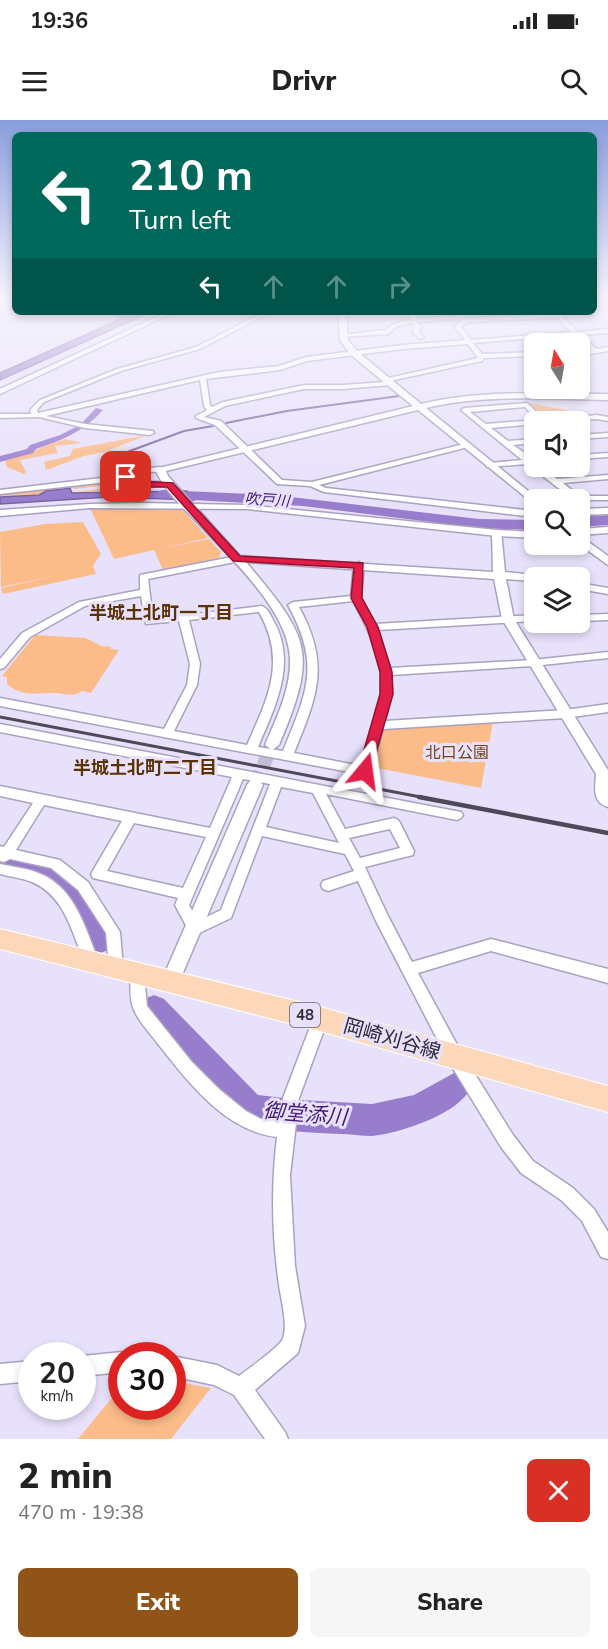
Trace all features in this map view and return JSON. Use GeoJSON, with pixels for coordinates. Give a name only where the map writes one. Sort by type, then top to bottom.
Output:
{"type":"FeatureCollection","features":[{"type":"Feature","properties":{"kind":"main road","name":"岡崎刈谷線"},"geometry":{"type":"LineString","coordinates":[[0,939],[320,1019],[608,1099]]}},
{"type":"Feature","properties":{"kind":"street"},"geometry":{"type":"LineString","coordinates":[[0,392],[68,361]]}},
{"type":"Feature","properties":{"kind":"street"},"geometry":{"type":"LineString","coordinates":[[35,416],[33,410],[42,401],[119,370],[153,361]]}},
{"type":"Feature","properties":{"kind":"street"},"geometry":{"type":"LineString","coordinates":[[35,416],[202,378],[280,368],[302,361]]}},
{"type":"Feature","properties":{"kind":"street"},"geometry":{"type":"LineString","coordinates":[[363,361],[524,493]]}},
{"type":"Feature","properties":{"kind":"street"},"geometry":{"type":"LineString","coordinates":[[465,445],[312,484],[280,482],[218,423],[198,417],[224,404],[304,387],[343,387],[388,381],[475,361]]}},
{"type":"Feature","properties":{"kind":"street"},"geometry":{"type":"LineString","coordinates":[[202,378],[207,406],[212,411]]}},
{"type":"Feature","properties":{"kind":"street"},"geometry":{"type":"LineString","coordinates":[[520,396],[533,411]]}},
{"type":"Feature","properties":{"kind":"street"},"geometry":{"type":"LineString","coordinates":[[0,488],[160,469],[244,447],[453,399],[520,396],[608,397]]}},
{"type":"Feature","properties":{"kind":"street"},"geometry":{"type":"LineString","coordinates":[[524,456],[464,410],[527,405]]}},
{"type":"Feature","properties":{"kind":"street"},"geometry":{"type":"LineString","coordinates":[[0,416],[35,416],[85,426],[150,433]]}},
{"type":"Feature","properties":{"kind":"street"},"geometry":{"type":"LineString","coordinates":[[590,418],[608,419]]}},
{"type":"Feature","properties":{"kind":"street"},"geometry":{"type":"LineString","coordinates":[[484,426],[524,423]]}},
{"type":"Feature","properties":{"kind":"street"},"geometry":{"type":"LineString","coordinates":[[590,436],[608,435]]}},
{"type":"Feature","properties":{"kind":"street"},"geometry":{"type":"LineString","coordinates":[[506,443],[524,442]]}},
{"type":"Feature","properties":{"kind":"street"},"geometry":{"type":"LineString","coordinates":[[590,456],[608,455]]}},
{"type":"Feature","properties":{"kind":"street"},"geometry":{"type":"LineString","coordinates":[[490,465],[524,463]]}},
{"type":"Feature","properties":{"kind":"street"},"geometry":{"type":"LineString","coordinates":[[160,469],[160,473],[171,486],[278,608],[295,645],[297,675],[295,687],[272,745]]}},
{"type":"Feature","properties":{"kind":"street"},"geometry":{"type":"LineString","coordinates":[[0,492],[126,477],[139,484],[171,486]]}},
{"type":"Feature","properties":{"kind":"street"},"geometry":{"type":"LineString","coordinates":[[551,477],[577,498],[588,500],[608,498]]}},
{"type":"Feature","properties":{"kind":"street"},"geometry":{"type":"LineString","coordinates":[[557,482],[608,477]]}},
{"type":"Feature","properties":{"kind":"street"},"geometry":{"type":"LineString","coordinates":[[312,484],[324,490],[524,514]]}},
{"type":"Feature","properties":{"kind":"street"},"geometry":{"type":"LineString","coordinates":[[0,513],[90,506],[247,507],[524,534]]}},
{"type":"Feature","properties":{"kind":"street"},"geometry":{"type":"LineString","coordinates":[[590,511],[608,510]]}},
{"type":"Feature","properties":{"kind":"street"},"geometry":{"type":"LineString","coordinates":[[590,531],[608,530]]}},
{"type":"Feature","properties":{"kind":"street"},"geometry":{"type":"LineString","coordinates":[[497,533],[499,575],[508,619],[533,663],[605,775],[602,795],[608,801]]}},
{"type":"Feature","properties":{"kind":"street"},"geometry":{"type":"LineString","coordinates":[[590,547],[608,562]]}},
{"type":"Feature","properties":{"kind":"street"},"geometry":{"type":"LineString","coordinates":[[251,749],[277,690],[280,670],[276,636],[269,618],[262,609],[149,622],[143,577],[237,559],[524,577]]}},
{"type":"Feature","properties":{"kind":"street"},"geometry":{"type":"LineString","coordinates":[[0,702],[365,771],[387,694],[386,672],[372,627],[356,598],[359,565]]}},
{"type":"Feature","properties":{"kind":"street"},"geometry":{"type":"LineString","coordinates":[[590,584],[608,584]]}},
{"type":"Feature","properties":{"kind":"street"},"geometry":{"type":"LineString","coordinates":[[590,587],[608,591]]}},
{"type":"Feature","properties":{"kind":"street"},"geometry":{"type":"LineString","coordinates":[[0,666],[26,636],[82,604],[146,592]]}},
{"type":"Feature","properties":{"kind":"street"},"geometry":{"type":"LineString","coordinates":[[287,756],[309,701],[315,674],[308,634],[293,605],[356,598]]}},
{"type":"Feature","properties":{"kind":"street"},"geometry":{"type":"LineString","coordinates":[[590,618],[608,617]]}},
{"type":"Feature","properties":{"kind":"street"},"geometry":{"type":"LineString","coordinates":[[167,734],[192,685],[195,664],[183,618]]}},
{"type":"Feature","properties":{"kind":"street"},"geometry":{"type":"LineString","coordinates":[[372,627],[524,618]]}},
{"type":"Feature","properties":{"kind":"street"},"geometry":{"type":"LineString","coordinates":[[386,672],[533,663],[608,655]]}},
{"type":"Feature","properties":{"kind":"street"},"geometry":{"type":"LineString","coordinates":[[378,725],[565,714],[608,708]]}},
{"type":"Feature","properties":{"kind":"street"},"geometry":{"type":"LineString","coordinates":[[0,728],[457,815]]}},
{"type":"Feature","properties":{"kind":"street"},"geometry":{"type":"LineString","coordinates":[[195,929],[182,905],[239,775]]}},
{"type":"Feature","properties":{"kind":"street"},"geometry":{"type":"LineString","coordinates":[[195,929],[226,914],[260,831],[277,782]]}},
{"type":"Feature","properties":{"kind":"street"},"geometry":{"type":"LineString","coordinates":[[170,982],[195,929],[255,785]]}},
{"type":"Feature","properties":{"kind":"street"},"geometry":{"type":"LineString","coordinates":[[317,789],[455,1057],[507,1141],[527,1167],[567,1194],[588,1215],[608,1250]]}},
{"type":"Feature","properties":{"kind":"street"},"geometry":{"type":"LineString","coordinates":[[0,791],[214,834]]}},
{"type":"Feature","properties":{"kind":"street"},"geometry":{"type":"LineString","coordinates":[[2,859],[41,800]]}},
{"type":"Feature","properties":{"kind":"street"},"geometry":{"type":"LineString","coordinates":[[130,818],[98,874],[186,894]]}},
{"type":"Feature","properties":{"kind":"street"},"geometry":{"type":"LineString","coordinates":[[328,885],[359,869],[408,851],[394,822],[340,835]]}},
{"type":"Feature","properties":{"kind":"street"},"geometry":{"type":"LineString","coordinates":[[260,831],[350,850]]}},
{"type":"Feature","properties":{"kind":"street"},"geometry":{"type":"LineString","coordinates":[[2,859],[54,887],[69,908],[92,962]]}},
{"type":"Feature","properties":{"kind":"street"},"geometry":{"type":"LineString","coordinates":[[2,859],[55,864],[83,886],[113,932],[140,1008],[186,1067],[213,1095],[240,1117],[260,1127],[286,1130]]}},
{"type":"Feature","properties":{"kind":"street"},"geometry":{"type":"LineString","coordinates":[[408,969],[491,945],[608,976]]}},
{"type":"Feature","properties":{"kind":"street"},"geometry":{"type":"LineString","coordinates":[[241,1388],[291,1346],[295,1326],[286,1266],[281,1175],[291,1098],[320,1019]]}},
{"type":"Feature","properties":{"kind":"street"},"geometry":{"type":"LineString","coordinates":[[186,1369],[217,1375],[241,1388],[278,1439]]}},
{"type":"Feature","properties":{"kind":"street"},"geometry":{"type":"LineString","coordinates":[[0,1374],[18,1372]]}},
{"type":"Feature","properties":{"kind":"green space"},"geometry":{"type":"Polygon","coordinates":[[[529,403],[571,411],[537,411],[529,403]]]}},
{"type":"Feature","properties":{"kind":"green space"},"geometry":{"type":"Polygon","coordinates":[[[147,435],[105,452],[84,456],[46,470],[44,462],[70,456],[73,449],[147,435]]]}},
{"type":"Feature","properties":{"kind":"green space"},"geometry":{"type":"Polygon","coordinates":[[[65,439],[82,443],[55,446],[58,453],[20,460],[26,472],[24,474],[7,467],[5,460],[30,454],[65,439]]]}},
{"type":"Feature","properties":{"kind":"green space"},"geometry":{"type":"Polygon","coordinates":[[[145,473],[138,476],[140,480],[155,481],[159,486],[148,486],[148,490],[74,492],[126,486],[126,483],[74,489],[73,487],[38,494],[0,496],[0,489],[145,473]]]}},
{"type":"Feature","properties":{"kind":"green space"},"geometry":{"type":"Polygon","coordinates":[[[90,508],[182,509],[208,538],[160,549],[209,539],[221,552],[219,558],[163,570],[154,550],[114,559],[90,508]]]}},
{"type":"Feature","properties":{"kind":"green space"},"geometry":{"type":"Polygon","coordinates":[[[83,522],[101,554],[93,566],[96,574],[3,594],[1,588],[54,576],[1,587],[0,532],[45,524],[83,522]]]}},
{"type":"Feature","properties":{"kind":"green space"},"geometry":{"type":"Polygon","coordinates":[[[35,635],[85,638],[102,646],[111,647],[110,649],[119,650],[91,693],[82,691],[71,695],[23,693],[7,684],[7,677],[2,676],[35,635]]]}},
{"type":"Feature","properties":{"kind":"green space","name":"北口公園"},"geometry":{"type":"Polygon","coordinates":[[[493,721],[481,788],[372,767],[382,728],[493,721]]]}},
{"type":"Feature","properties":{"kind":"green space"},"geometry":{"type":"Polygon","coordinates":[[[186,1383],[211,1388],[186,1420],[186,1383]]]}},
{"type":"Feature","properties":{"kind":"green space"},"geometry":{"type":"Polygon","coordinates":[[[108,1403],[108,1420],[186,1420],[171,1439],[78,1439],[108,1403]]]}},
{"type":"Feature","properties":{"kind":"shaded area"},"geometry":{"type":"Polygon","coordinates":[[[28,361],[43,361],[0,380],[0,373],[28,361]]]}},
{"type":"Feature","properties":{"kind":"shaded area"},"geometry":{"type":"Polygon","coordinates":[[[70,488],[72,493],[187,491],[194,500],[109,497],[0,504],[0,497],[39,495],[46,491],[70,488]]]}},
{"type":"Feature","properties":{"kind":"waterway"},"geometry":{"type":"LineString","coordinates":[[226,423],[287,411],[399,396]]}},
{"type":"Feature","properties":{"kind":"waterway"},"geometry":{"type":"LineString","coordinates":[[84,424],[99,410]]}},
{"type":"Feature","properties":{"kind":"waterway"},"geometry":{"type":"LineString","coordinates":[[130,469],[119,455],[184,431],[213,426]]}},
{"type":"Feature","properties":{"kind":"waterway"},"geometry":{"type":"LineString","coordinates":[[0,459],[30,451],[33,447],[63,437],[81,427]]}},
{"type":"Feature","properties":{"kind":"waterway","name":"吹戸川"},"geometry":{"type":"LineString","coordinates":[[162,495],[274,499],[359,507],[479,523],[524,526]]}},
{"type":"Feature","properties":{"kind":"waterway","name":"吹戸川"},"geometry":{"type":"LineString","coordinates":[[590,521],[608,520]]}},
{"type":"Feature","properties":{"kind":"waterway"},"geometry":{"type":"LineString","coordinates":[[595,528],[608,527]]}},
{"type":"Feature","properties":{"kind":"waterway","name":"御堂添川"},"geometry":{"type":"LineString","coordinates":[[0,859],[41,870],[61,882],[77,900],[101,941]]}},
{"type":"Feature","properties":{"kind":"waterway","name":"御堂添川"},"geometry":{"type":"LineString","coordinates":[[154,1008],[251,1109],[301,1116],[372,1120],[419,1109],[456,1087]]}},
{"type":"Feature","properties":{"kind":"tunnel"},"geometry":{"type":"LineString","coordinates":[[255,785],[272,745]]}},
{"type":"Feature","properties":{"kind":"railway"},"geometry":{"type":"LineString","coordinates":[[0,717],[426,798]]}},
{"type":"Feature","properties":{"kind":"railway"},"geometry":{"type":"LineString","coordinates":[[419,797],[608,833]]}},
{"type":"Feature","properties":{"kind":"district","name":"半城土北町一丁目"},"geometry":{"type":"Point","coordinates":[161,613]}},
{"type":"Feature","properties":{"kind":"district","name":"半城土北町二丁目"},"geometry":{"type":"Point","coordinates":[145,768]}},
{"type":"Feature","properties":{"kind":"route"},"geometry":{"type":"LineString","coordinates":[[126,477],[139,484],[170,484],[237,559],[359,565],[356,598],[372,627],[380,648],[386,672],[387,694],[365,771]]}}]}
